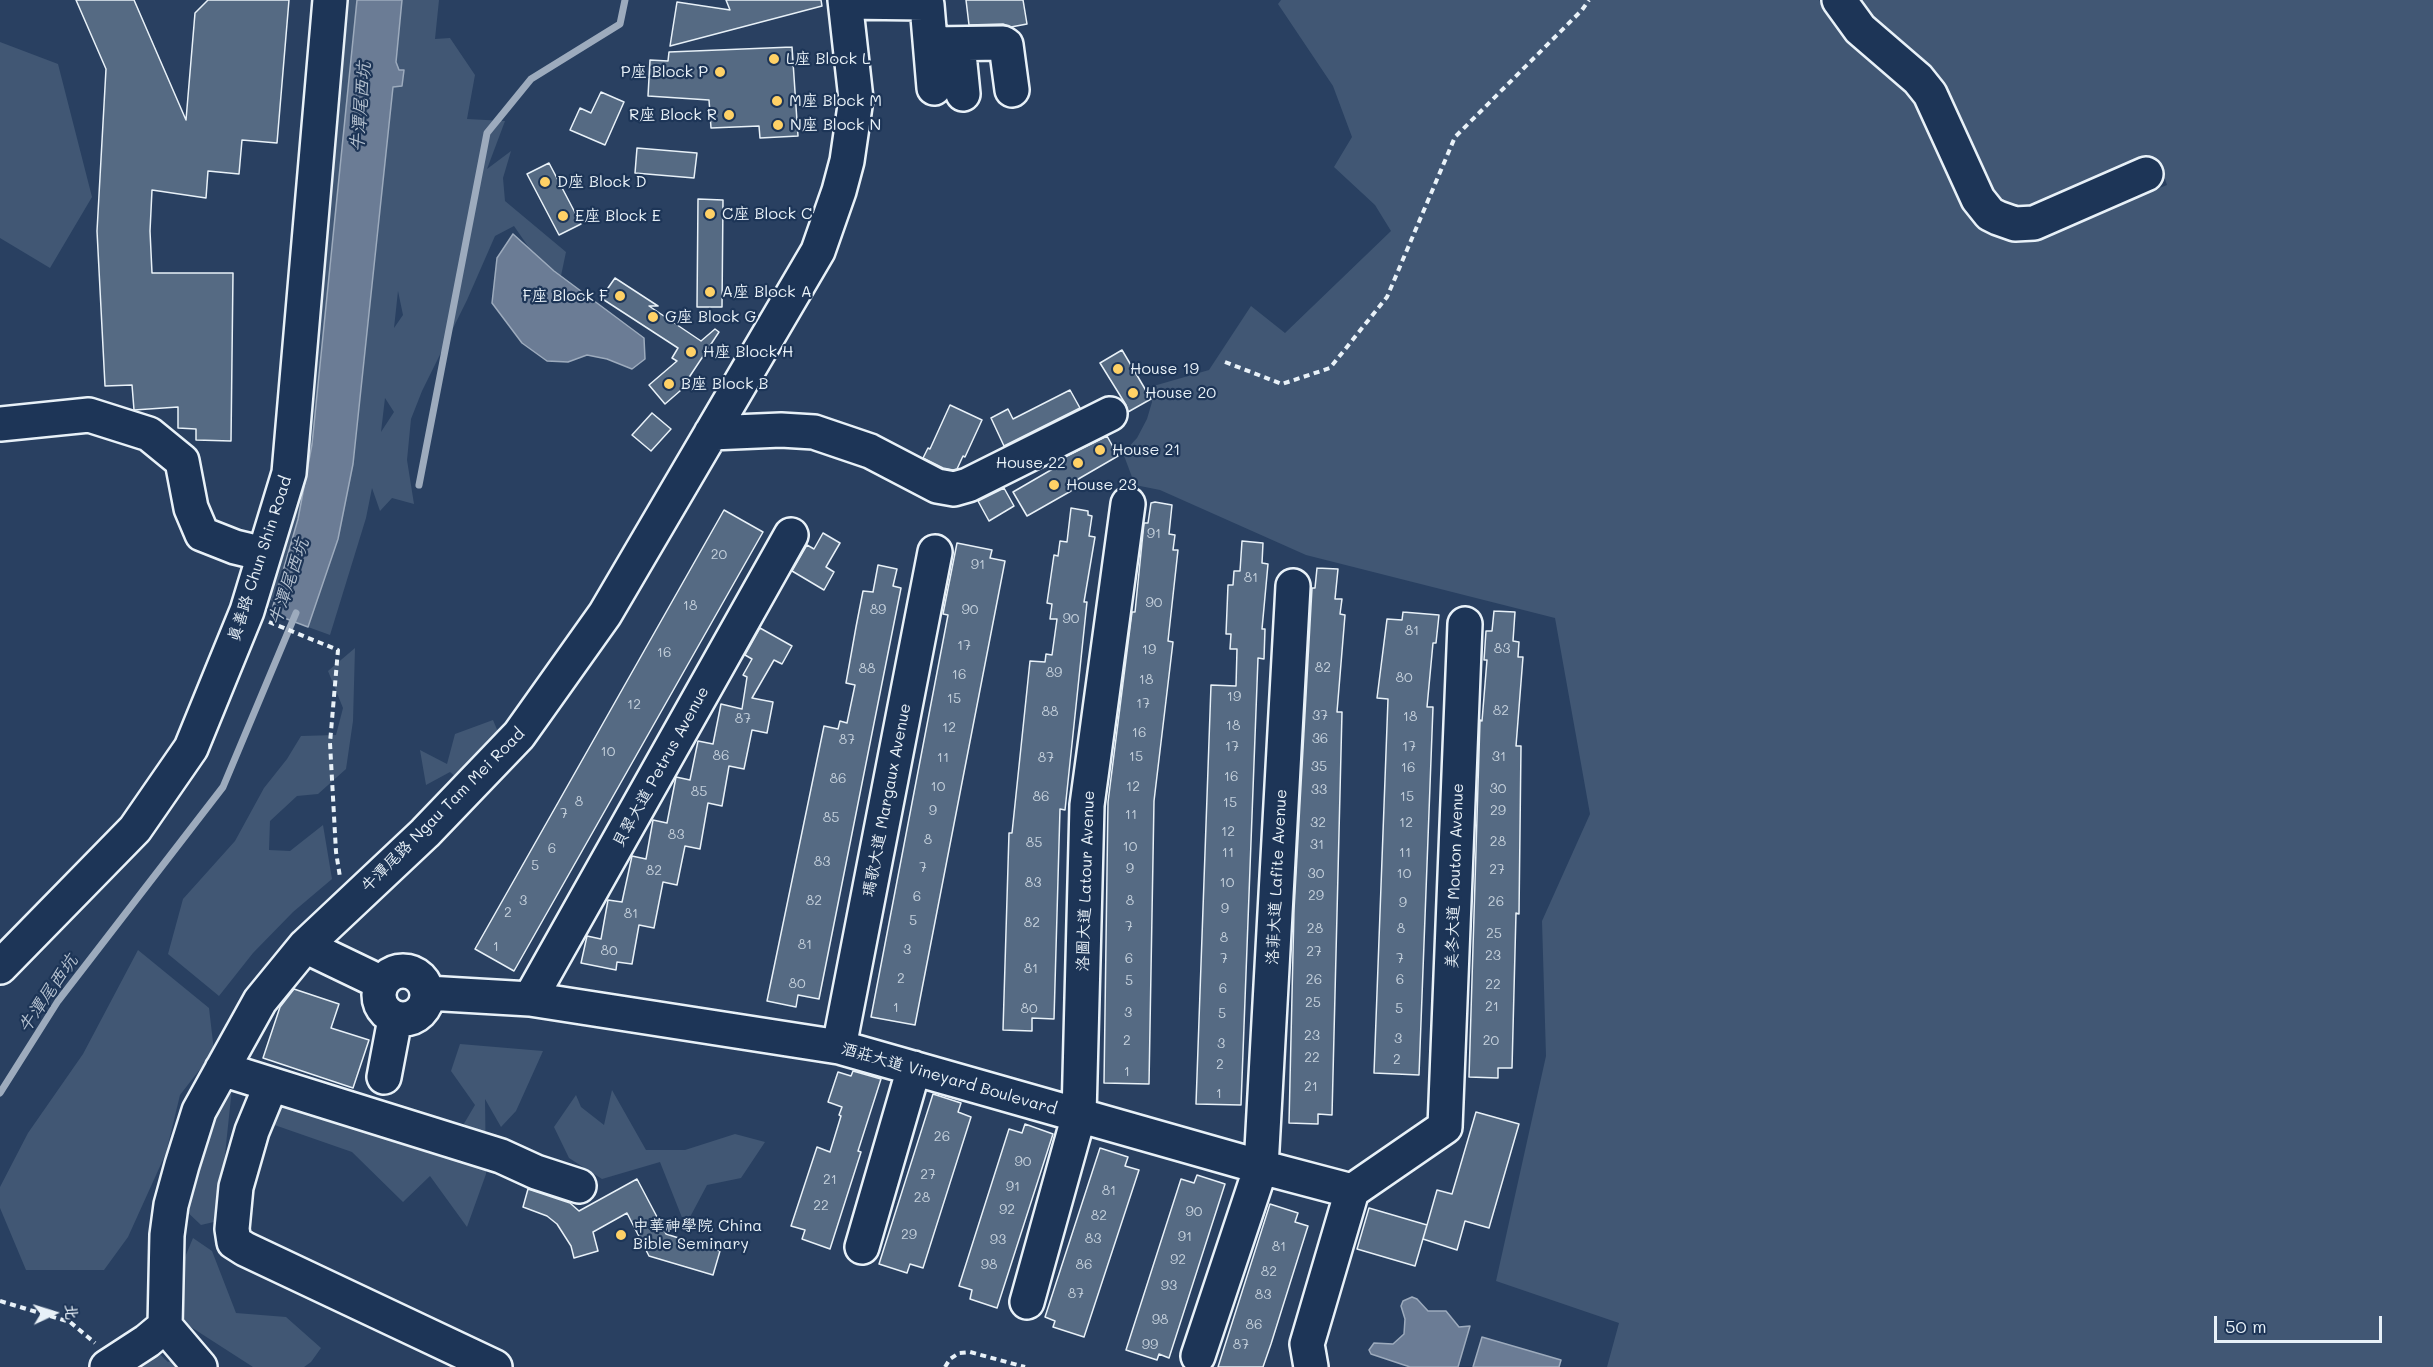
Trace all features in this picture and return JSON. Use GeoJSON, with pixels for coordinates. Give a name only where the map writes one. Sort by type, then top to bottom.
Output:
{"type":"FeatureCollection","features":[{"type":"Feature","properties":{"kind":"street","name":"真善路 Chun Shin Road"},"geometry":{"type":"LineString","coordinates":[[0,967],[135,829],[179,766],[191,748],[246,614],[289,473],[330,0]]}},
{"type":"Feature","properties":{"kind":"street"},"geometry":{"type":"LineString","coordinates":[[1839,0],[1860,29],[1918,79],[1930,94],[1978,200],[1990,214],[1998,219],[2015,224],[2034,223],[2146,174]]}},
{"type":"Feature","properties":{"kind":"street"},"geometry":{"type":"LineString","coordinates":[[845,1],[924,3],[944,44],[948,91]]}},
{"type":"Feature","properties":{"kind":"street","name":"牛潭尾路 Ngau Tam Mei Road"},"geometry":{"type":"LineString","coordinates":[[165,1326],[167,1235],[171,1204],[199,1111],[260,1001],[305,946],[425,832],[519,735],[605,614],[818,250],[847,161],[856,99],[845,1]]}},
{"type":"Feature","properties":{"kind":"street"},"geometry":{"type":"LineString","coordinates":[[944,44],[1000,42],[1006,45],[1012,90]]}},
{"type":"Feature","properties":{"kind":"street"},"geometry":{"type":"LineString","coordinates":[[711,434],[781,430],[813,432],[870,451],[937,486],[954,489],[968,485],[1110,414]]}},
{"type":"Feature","properties":{"kind":"street"},"geometry":{"type":"LineString","coordinates":[[0,424],[89,415],[149,434],[182,461],[191,508],[202,534],[235,547],[264,554]]}},
{"type":"Feature","properties":{"kind":"street","name":"洛圖大道 Latour Avenue"},"geometry":{"type":"LineString","coordinates":[[1027,1302],[1079,1116],[1087,805],[1128,504]]}},
{"type":"Feature","properties":{"kind":"street","name":"貝翠大道 Petrus Avenue"},"geometry":{"type":"LineString","coordinates":[[530,999],[791,535]]}},
{"type":"Feature","properties":{"kind":"street","name":"瑪歌大道 Margaux Avenue"},"geometry":{"type":"LineString","coordinates":[[839,1047],[935,552]]}},
{"type":"Feature","properties":{"kind":"street","name":"洛菲大道 Lafite Avenue"},"geometry":{"type":"LineString","coordinates":[[1198,1356],[1261,1167],[1293,586]]}},
{"type":"Feature","properties":{"kind":"street","name":"美冬大道 Mouton Avenue"},"geometry":{"type":"LineString","coordinates":[[1352,1191],[1445,1127],[1465,624]]}},
{"type":"Feature","properties":{"kind":"street"},"geometry":{"type":"LineString","coordinates":[[305,946],[382,983]]}},
{"type":"Feature","properties":{"kind":"street"},"geometry":{"type":"LineString","coordinates":[[408,971],[421,979],[427,993],[424,1007],[412,1018],[395,1019],[382,1008],[379,1000],[382,983],[393,973],[408,971]]}},
{"type":"Feature","properties":{"kind":"street","name":"酒莊大道 Vineyard Boulevard"},"geometry":{"type":"LineString","coordinates":[[427,993],[530,999],[839,1047],[1352,1191]]}},
{"type":"Feature","properties":{"kind":"street"},"geometry":{"type":"LineString","coordinates":[[384,1077],[395,1019]]}},
{"type":"Feature","properties":{"kind":"street"},"geometry":{"type":"LineString","coordinates":[[862,1247],[914,1068]]}},
{"type":"Feature","properties":{"kind":"street"},"geometry":{"type":"LineString","coordinates":[[222,1069],[501,1156],[536,1172],[579,1186]]}},
{"type":"Feature","properties":{"kind":"street"},"geometry":{"type":"LineString","coordinates":[[271,1085],[252,1131],[236,1186],[232,1229],[234,1242],[495,1367]]}},
{"type":"Feature","properties":{"kind":"street"},"geometry":{"type":"LineString","coordinates":[[1311,1367],[1307,1344],[1352,1191]]}},
{"type":"Feature","properties":{"kind":"street"},"geometry":{"type":"LineString","coordinates":[[112,1364],[165,1326],[200,1367]]}},
{"type":"Feature","properties":{"kind":"path"},"geometry":{"type":"LineString","coordinates":[[1226,362],[1282,384],[1330,368],[1387,297],[1455,137],[1582,10],[1589,0]]}},
{"type":"Feature","properties":{"kind":"path"},"geometry":{"type":"LineString","coordinates":[[246,614],[338,650],[330,743],[336,852],[342,890],[352,902]]}},
{"type":"Feature","properties":{"kind":"path"},"geometry":{"type":"LineString","coordinates":[[0,1301],[70,1322],[112,1364]]}},
{"type":"Feature","properties":{"kind":"path"},"geometry":{"type":"LineString","coordinates":[[945,1367],[958,1353],[970,1352],[1025,1367]]}},
{"type":"Feature","properties":{"kind":"shaded area"},"geometry":{"type":"Polygon","coordinates":[[[338,0],[357,0],[312,444],[298,519],[274,601],[257,599],[338,0]]]}},
{"type":"Feature","properties":{"kind":"shaded area"},"geometry":{"type":"Polygon","coordinates":[[[402,0],[439,0],[435,39],[450,38],[475,75],[467,119],[505,121],[487,169],[511,151],[503,178],[505,201],[566,252],[558,290],[514,226],[495,236],[411,419],[407,460],[414,504],[392,498],[380,511],[372,488],[366,518],[330,635],[308,627],[338,539],[353,464],[393,86],[402,86],[404,71],[399,70],[396,63],[402,0]],[[398,291],[394,328],[403,315],[398,291]],[[385,398],[381,432],[394,412],[385,398]]]}},
{"type":"Feature","properties":{"kind":"shaded area"},"geometry":{"type":"Polygon","coordinates":[[[1281,0],[1819,0],[1841,34],[1922,98],[1973,214],[1998,231],[2018,237],[2044,234],[2167,185],[2159,162],[2036,215],[2019,216],[2002,211],[1988,199],[1939,90],[1932,80],[1860,19],[1848,0],[2433,0],[2433,1367],[1607,1367],[1619,1323],[1496,1281],[1546,1056],[1542,921],[1590,814],[1555,618],[1306,555],[1160,490],[1135,485],[1123,453],[1137,438],[1147,419],[1152,402],[1150,387],[1209,370],[1251,306],[1285,333],[1391,231],[1375,205],[1334,167],[1352,137],[1333,86],[1278,4],[1281,0]]]}},
{"type":"Feature","properties":{"kind":"shaded area"},"geometry":{"type":"Polygon","coordinates":[[[0,42],[58,64],[92,197],[50,268],[0,238],[0,42]]]}},
{"type":"Feature","properties":{"kind":"shaded area"},"geometry":{"type":"Polygon","coordinates":[[[355,648],[353,721],[346,769],[318,794],[297,796],[270,821],[269,850],[290,851],[323,825],[332,879],[293,912],[253,953],[219,996],[168,954],[183,899],[235,841],[264,788],[287,759],[301,736],[336,735],[343,708],[328,671],[355,648]]]}},
{"type":"Feature","properties":{"kind":"shaded area"},"geometry":{"type":"Polygon","coordinates":[[[493,720],[501,739],[463,783],[450,772],[426,785],[420,750],[447,764],[455,734],[493,720]]]}},
{"type":"Feature","properties":{"kind":"shaded area"},"geometry":{"type":"Polygon","coordinates":[[[138,950],[209,1008],[214,1051],[180,1095],[166,1153],[128,1237],[104,1270],[26,1270],[0,1208],[0,1187],[28,1133],[83,1054],[138,950]]]}},
{"type":"Feature","properties":{"kind":"shaded area"},"geometry":{"type":"Polygon","coordinates":[[[460,1044],[543,1051],[516,1111],[501,1127],[485,1099],[486,1174],[467,1227],[430,1176],[403,1202],[352,1152],[263,1121],[298,1083],[462,1127],[475,1105],[451,1071],[460,1044]]]}},
{"type":"Feature","properties":{"kind":"shaded area"},"geometry":{"type":"Polygon","coordinates":[[[232,1088],[218,1221],[201,1225],[183,1208],[216,1093],[232,1088]]]}},
{"type":"Feature","properties":{"kind":"shaded area"},"geometry":{"type":"Polygon","coordinates":[[[612,1090],[646,1150],[685,1150],[735,1134],[765,1142],[741,1178],[707,1185],[689,1219],[683,1220],[660,1162],[602,1179],[569,1158],[554,1127],[576,1095],[581,1107],[604,1125],[612,1090]]]}},
{"type":"Feature","properties":{"kind":"shaded area"},"geometry":{"type":"Polygon","coordinates":[[[193,1238],[212,1251],[236,1313],[286,1317],[321,1348],[311,1362],[304,1367],[253,1367],[180,1320],[173,1286],[193,1238]]]}},
{"type":"Feature","properties":{"kind":"shaded area"},"geometry":{"type":"Polygon","coordinates":[[[138,1333],[168,1362],[201,1346],[209,1367],[135,1367],[138,1333]]]}},
{"type":"Feature","properties":{"kind":"water"},"geometry":{"type":"Polygon","coordinates":[[[357,0],[402,0],[396,62],[399,70],[404,70],[402,86],[393,87],[353,464],[338,539],[308,627],[271,613],[298,519],[312,444],[357,0]]]}},
{"type":"Feature","properties":{"kind":"water"},"geometry":{"type":"Polygon","coordinates":[[[513,234],[554,271],[644,338],[645,359],[632,369],[607,359],[587,355],[568,362],[547,361],[522,343],[492,303],[497,258],[513,234]]]}},
{"type":"Feature","properties":{"kind":"water"},"geometry":{"type":"Polygon","coordinates":[[[1412,1297],[1428,1311],[1446,1311],[1459,1327],[1470,1326],[1458,1367],[1410,1367],[1371,1354],[1369,1350],[1374,1343],[1393,1344],[1404,1334],[1405,1319],[1401,1306],[1403,1301],[1412,1297]]]}},
{"type":"Feature","properties":{"kind":"water"},"geometry":{"type":"Polygon","coordinates":[[[1482,1337],[1561,1360],[1559,1367],[1473,1367],[1482,1337]]]}},
{"type":"Feature","properties":{"kind":"building"},"geometry":{"type":"Polygon","coordinates":[[[76,0],[134,0],[186,120],[195,13],[208,0],[289,0],[277,143],[242,140],[239,174],[208,171],[206,198],[152,190],[150,231],[152,273],[233,273],[231,441],[196,440],[196,429],[178,428],[178,407],[134,410],[132,385],[105,386],[97,231],[106,69],[76,0]]]}},
{"type":"Feature","properties":{"kind":"building"},"geometry":{"type":"Polygon","coordinates":[[[726,0],[821,0],[822,6],[670,46],[677,2],[730,10],[726,0]]]}},
{"type":"Feature","properties":{"kind":"building"},"geometry":{"type":"Polygon","coordinates":[[[966,0],[1023,0],[1027,24],[1011,27],[1003,24],[969,25],[966,0]]]}},
{"type":"Feature","properties":{"kind":"building"},"geometry":{"type":"Polygon","coordinates":[[[792,47],[798,136],[760,138],[759,126],[711,128],[709,100],[648,96],[650,60],[668,61],[669,52],[792,47]]]}},
{"type":"Feature","properties":{"kind":"building"},"geometry":{"type":"Polygon","coordinates":[[[601,92],[624,102],[605,145],[570,130],[580,108],[591,113],[601,92]]]}},
{"type":"Feature","properties":{"kind":"building"},"geometry":{"type":"Polygon","coordinates":[[[637,148],[697,153],[694,178],[635,173],[637,148]]]}},
{"type":"Feature","properties":{"kind":"building"},"geometry":{"type":"Polygon","coordinates":[[[549,163],[581,224],[559,235],[527,174],[549,163]]]}},
{"type":"Feature","properties":{"kind":"building"},"geometry":{"type":"Polygon","coordinates":[[[698,199],[723,200],[722,307],[697,307],[698,199]]]}},
{"type":"Feature","properties":{"kind":"building"},"geometry":{"type":"Polygon","coordinates":[[[615,278],[658,306],[649,306],[701,341],[715,329],[719,332],[686,382],[688,384],[665,404],[649,385],[677,361],[672,358],[678,348],[601,298],[615,278]]]}},
{"type":"Feature","properties":{"kind":"building"},"geometry":{"type":"Polygon","coordinates":[[[1122,350],[1151,399],[1128,412],[1100,363],[1122,350]]]}},
{"type":"Feature","properties":{"kind":"building"},"geometry":{"type":"Polygon","coordinates":[[[1070,390],[1080,408],[1004,446],[991,418],[1008,409],[1013,419],[1070,390]]]}},
{"type":"Feature","properties":{"kind":"building"},"geometry":{"type":"Polygon","coordinates":[[[950,405],[982,420],[965,457],[963,456],[957,469],[953,470],[943,468],[923,458],[928,448],[930,449],[950,405]]]}},
{"type":"Feature","properties":{"kind":"building"},"geometry":{"type":"Polygon","coordinates":[[[652,413],[671,429],[651,451],[632,435],[652,413]]]}},
{"type":"Feature","properties":{"kind":"building"},"geometry":{"type":"Polygon","coordinates":[[[1107,436],[1118,456],[1068,485],[1071,491],[1027,516],[1013,492],[1063,463],[1061,459],[1107,436]]]}},
{"type":"Feature","properties":{"kind":"building"},"geometry":{"type":"Polygon","coordinates":[[[1004,488],[1014,506],[989,521],[978,501],[1004,488]]]}},
{"type":"Feature","properties":{"kind":"building"},"geometry":{"type":"Polygon","coordinates":[[[1151,503],[1172,505],[1169,534],[1175,535],[1173,550],[1178,550],[1168,641],[1173,642],[1154,801],[1149,1084],[1104,1083],[1108,802],[1132,612],[1135,612],[1144,523],[1148,523],[1151,503]]]}},
{"type":"Feature","properties":{"kind":"building"},"geometry":{"type":"Polygon","coordinates":[[[1071,508],[1088,511],[1088,515],[1092,516],[1089,536],[1095,537],[1084,602],[1087,602],[1065,810],[1060,809],[1054,1019],[1032,1018],[1032,1031],[1003,1030],[1009,833],[1012,833],[1030,661],[1045,662],[1046,654],[1052,655],[1057,619],[1050,619],[1052,604],[1047,603],[1054,555],[1058,556],[1060,541],[1067,542],[1071,508]]]}},
{"type":"Feature","properties":{"kind":"building"},"geometry":{"type":"Polygon","coordinates":[[[724,510],[763,532],[514,971],[475,949],[724,510]]]}},
{"type":"Feature","properties":{"kind":"building"},"geometry":{"type":"Polygon","coordinates":[[[823,533],[840,543],[826,567],[834,572],[824,590],[792,571],[807,545],[814,549],[823,533]]]}},
{"type":"Feature","properties":{"kind":"building"},"geometry":{"type":"Polygon","coordinates":[[[1242,541],[1263,543],[1262,563],[1268,564],[1262,629],[1265,629],[1264,659],[1258,658],[1241,1105],[1196,1104],[1211,685],[1236,686],[1237,649],[1230,649],[1231,634],[1226,634],[1228,585],[1233,585],[1234,571],[1240,571],[1242,541]]]}},
{"type":"Feature","properties":{"kind":"building"},"geometry":{"type":"Polygon","coordinates":[[[957,543],[992,550],[990,558],[1005,561],[915,1025],[871,1017],[948,615],[943,614],[957,543]]]}},
{"type":"Feature","properties":{"kind":"building"},"geometry":{"type":"Polygon","coordinates":[[[878,565],[897,569],[893,586],[901,588],[819,999],[798,995],[796,1007],[767,1001],[824,726],[838,729],[840,721],[847,723],[855,685],[846,683],[863,591],[873,592],[878,565]]]}},
{"type":"Feature","properties":{"kind":"building"},"geometry":{"type":"Polygon","coordinates":[[[1317,568],[1338,569],[1335,599],[1342,599],[1340,614],[1345,615],[1337,712],[1342,712],[1332,1115],[1318,1114],[1318,1124],[1289,1123],[1294,910],[1312,588],[1315,588],[1317,568]]]}},
{"type":"Feature","properties":{"kind":"building"},"geometry":{"type":"Polygon","coordinates":[[[1494,611],[1515,612],[1513,641],[1519,642],[1518,657],[1523,657],[1516,746],[1521,746],[1519,914],[1516,913],[1512,1068],[1498,1068],[1498,1078],[1469,1077],[1480,720],[1482,721],[1487,660],[1484,660],[1486,631],[1492,631],[1494,611]]]}},
{"type":"Feature","properties":{"kind":"building"},"geometry":{"type":"Polygon","coordinates":[[[1403,612],[1439,615],[1436,643],[1433,643],[1427,707],[1433,707],[1419,1075],[1374,1073],[1388,699],[1377,698],[1387,619],[1402,620],[1403,612]]]}},
{"type":"Feature","properties":{"kind":"building"},"geometry":{"type":"Polygon","coordinates":[[[760,628],[792,646],[782,664],[774,660],[752,698],[773,702],[767,733],[752,730],[744,769],[729,766],[722,806],[708,803],[700,849],[685,846],[677,885],[663,882],[654,928],[639,925],[632,964],[617,962],[616,970],[581,963],[587,936],[601,939],[608,900],[622,902],[632,856],[646,859],[653,820],[667,823],[676,777],[690,780],[698,741],[713,744],[721,704],[742,709],[747,677],[743,675],[752,659],[745,655],[760,628]]]}},
{"type":"Feature","properties":{"kind":"building"},"geometry":{"type":"Polygon","coordinates":[[[294,989],[339,1004],[331,1028],[369,1040],[353,1088],[263,1058],[280,1007],[294,989]]]}},
{"type":"Feature","properties":{"kind":"building"},"geometry":{"type":"Polygon","coordinates":[[[853,1071],[881,1079],[858,1151],[861,1152],[830,1249],[802,1239],[805,1230],[791,1226],[817,1147],[830,1152],[841,1116],[839,1115],[842,1107],[828,1102],[838,1072],[851,1076],[853,1071]]]}},
{"type":"Feature","properties":{"kind":"building"},"geometry":{"type":"Polygon","coordinates":[[[933,1094],[961,1103],[958,1112],[971,1117],[923,1268],[910,1264],[907,1273],[879,1264],[933,1094]]]}},
{"type":"Feature","properties":{"kind":"building"},"geometry":{"type":"Polygon","coordinates":[[[1476,1112],[1519,1124],[1489,1228],[1465,1221],[1457,1250],[1423,1239],[1437,1190],[1452,1194],[1476,1112]]]}},
{"type":"Feature","properties":{"kind":"building"},"geometry":{"type":"Polygon","coordinates":[[[1025,1124],[1053,1134],[997,1308],[970,1299],[972,1290],[959,1286],[1009,1129],[1022,1133],[1025,1124]]]}},
{"type":"Feature","properties":{"kind":"building"},"geometry":{"type":"Polygon","coordinates":[[[1100,1148],[1128,1157],[1125,1166],[1139,1170],[1084,1337],[1053,1327],[1055,1321],[1045,1317],[1100,1148]]]}},
{"type":"Feature","properties":{"kind":"building"},"geometry":{"type":"Polygon","coordinates":[[[1197,1175],[1225,1184],[1169,1358],[1159,1354],[1157,1360],[1126,1350],[1181,1179],[1194,1183],[1197,1175]]]}},
{"type":"Feature","properties":{"kind":"building"},"geometry":{"type":"Polygon","coordinates":[[[637,1179],[666,1234],[720,1251],[713,1275],[649,1256],[627,1213],[593,1232],[598,1251],[574,1258],[571,1246],[557,1224],[547,1216],[523,1207],[528,1189],[570,1203],[579,1211],[637,1179]]]}},
{"type":"Feature","properties":{"kind":"building"},"geometry":{"type":"Polygon","coordinates":[[[1270,1204],[1298,1213],[1295,1222],[1308,1226],[1271,1344],[1263,1367],[1218,1367],[1270,1204]]]}},
{"type":"Feature","properties":{"kind":"building"},"geometry":{"type":"Polygon","coordinates":[[[1369,1208],[1427,1225],[1415,1266],[1357,1249],[1369,1208]]]}},
{"type":"Feature","properties":{"kind":"waterway"},"geometry":{"type":"LineString","coordinates":[[419,485],[487,133],[531,79],[620,24],[625,0]]}},
{"type":"Feature","properties":{"kind":"waterway","name":"牛潭尾西坑"},"geometry":{"type":"LineString","coordinates":[[0,1093],[58,1001],[223,787],[296,613]]}},
{"type":"Feature","properties":{"kind":"place","name":"L座 Block L"},"geometry":{"type":"Point","coordinates":[774,59]}},
{"type":"Feature","properties":{"kind":"place","name":"P座 Block P"},"geometry":{"type":"Point","coordinates":[720,72]}},
{"type":"Feature","properties":{"kind":"place","name":"M座 Block M"},"geometry":{"type":"Point","coordinates":[777,101]}},
{"type":"Feature","properties":{"kind":"place","name":"R座 Block R"},"geometry":{"type":"Point","coordinates":[729,115]}},
{"type":"Feature","properties":{"kind":"place","name":"N座 Block N"},"geometry":{"type":"Point","coordinates":[778,125]}},
{"type":"Feature","properties":{"kind":"place","name":"D座 Block D"},"geometry":{"type":"Point","coordinates":[545,182]}},
{"type":"Feature","properties":{"kind":"place","name":"C座 Block C"},"geometry":{"type":"Point","coordinates":[710,214]}},
{"type":"Feature","properties":{"kind":"place","name":"E座 Block E"},"geometry":{"type":"Point","coordinates":[563,216]}},
{"type":"Feature","properties":{"kind":"place","name":"A座 Block A"},"geometry":{"type":"Point","coordinates":[710,292]}},
{"type":"Feature","properties":{"kind":"place","name":"F座 Block F"},"geometry":{"type":"Point","coordinates":[620,296]}},
{"type":"Feature","properties":{"kind":"place","name":"G座 Block G"},"geometry":{"type":"Point","coordinates":[653,317]}},
{"type":"Feature","properties":{"kind":"place","name":"H座 Block H"},"geometry":{"type":"Point","coordinates":[691,352]}},
{"type":"Feature","properties":{"kind":"place","name":"House 19"},"geometry":{"type":"Point","coordinates":[1118,369]}},
{"type":"Feature","properties":{"kind":"place","name":"B座 Block B"},"geometry":{"type":"Point","coordinates":[669,384]}},
{"type":"Feature","properties":{"kind":"place","name":"House 20"},"geometry":{"type":"Point","coordinates":[1133,393]}},
{"type":"Feature","properties":{"kind":"place","name":"House 21"},"geometry":{"type":"Point","coordinates":[1100,450]}},
{"type":"Feature","properties":{"kind":"place","name":"House 22"},"geometry":{"type":"Point","coordinates":[1078,463]}},
{"type":"Feature","properties":{"kind":"place","name":"House 23"},"geometry":{"type":"Point","coordinates":[1054,485]}},
{"type":"Feature","properties":{"kind":"place","name":"中華神學院 China Bible Seminary"},"geometry":{"type":"Point","coordinates":[621,1235]}}]}
